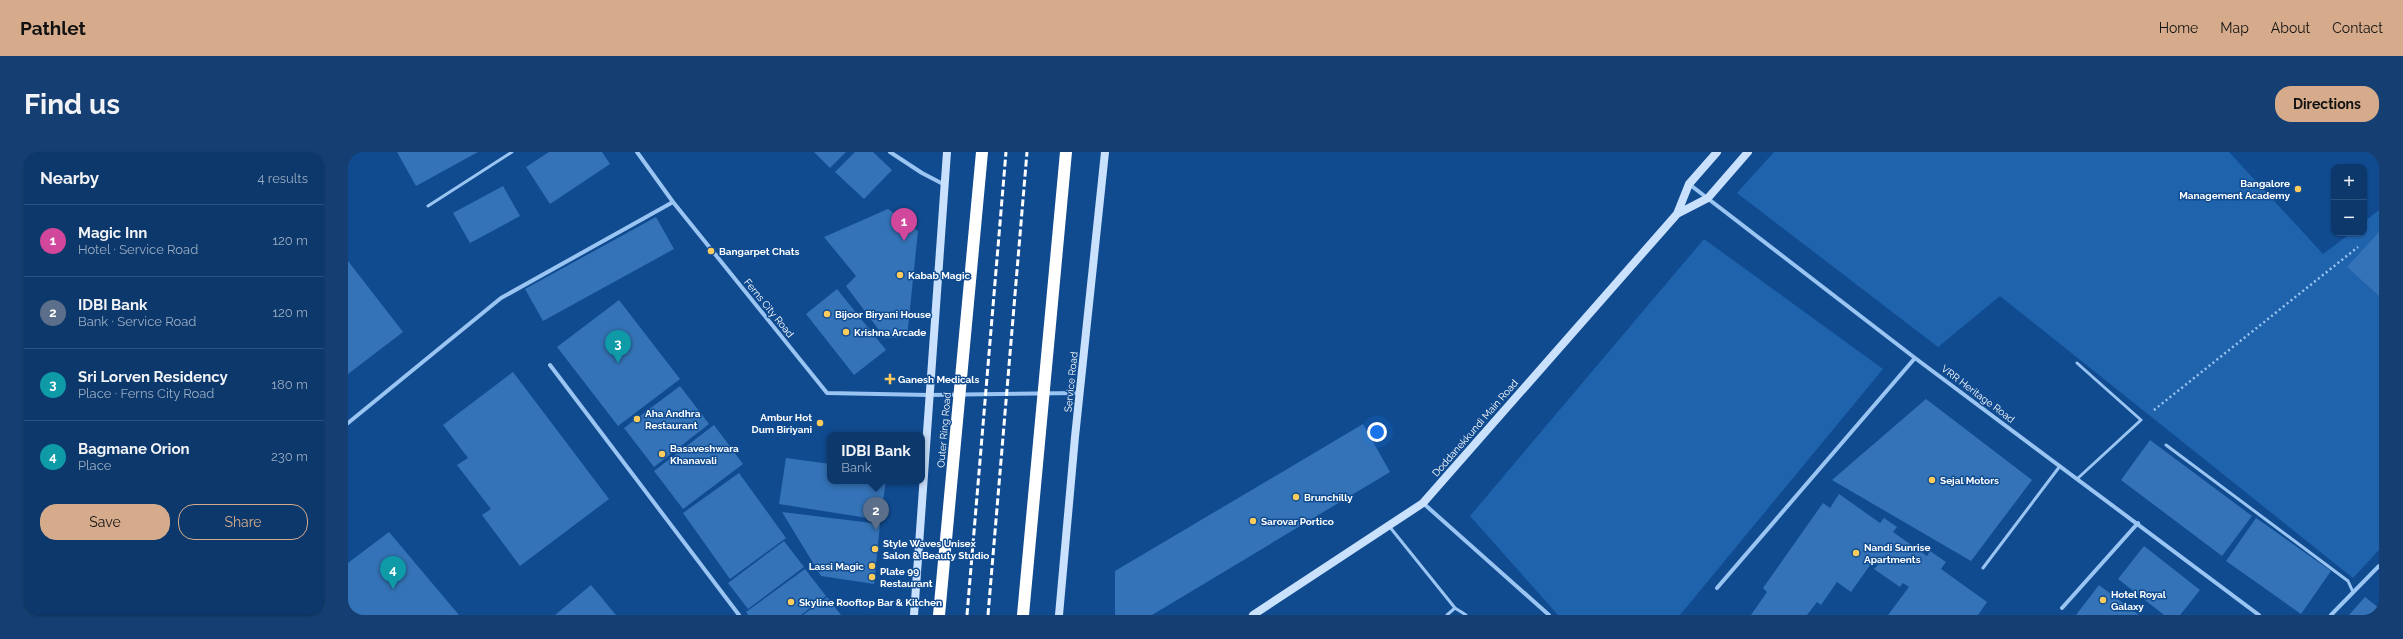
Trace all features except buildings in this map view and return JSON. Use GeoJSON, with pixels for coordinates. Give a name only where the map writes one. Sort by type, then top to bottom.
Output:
{"type":"FeatureCollection","features":[{"type":"Feature","properties":{"kind":"highway","name":"Outer Ring Road"},"geometry":{"type":"LineString","coordinates":[[939,615],[982,152]]}},
{"type":"Feature","properties":{"kind":"highway"},"geometry":{"type":"LineString","coordinates":[[1023,615],[1066,152]]}},
{"type":"Feature","properties":{"kind":"street","name":"Ferns City Road"},"geometry":{"type":"LineString","coordinates":[[637,152],[673,202],[827,393],[929,395],[1080,393]]}},
{"type":"Feature","properties":{"kind":"street"},"geometry":{"type":"LineString","coordinates":[[890,152],[922,173],[945,185]]}},
{"type":"Feature","properties":{"kind":"street"},"geometry":{"type":"LineString","coordinates":[[925,454],[947,152]]}},
{"type":"Feature","properties":{"kind":"street","name":"Service Road"},"geometry":{"type":"LineString","coordinates":[[1059,615],[1105,152]]}},
{"type":"Feature","properties":{"kind":"street","name":"Doddanekkundi Main Road"},"geometry":{"type":"LineString","coordinates":[[1253,615],[1423,503],[1677,214],[1689,184],[1717,152]]}},
{"type":"Feature","properties":{"kind":"street","name":"Doddanekkundi Main Road"},"geometry":{"type":"LineString","coordinates":[[1677,214],[1708,198],[1748,152]]}},
{"type":"Feature","properties":{"kind":"street","name":"VRR Heritage Road"},"geometry":{"type":"LineString","coordinates":[[1689,184],[1915,358],[2138,523],[2259,615]]}},
{"type":"Feature","properties":{"kind":"street"},"geometry":{"type":"LineString","coordinates":[[348,423],[501,298],[673,202]]}},
{"type":"Feature","properties":{"kind":"street"},"geometry":{"type":"LineString","coordinates":[[1717,588],[1915,358]]}},
{"type":"Feature","properties":{"kind":"street"},"geometry":{"type":"LineString","coordinates":[[550,365],[739,615]]}},
{"type":"Feature","properties":{"kind":"street"},"geometry":{"type":"LineString","coordinates":[[914,615],[923,484]]}},
{"type":"Feature","properties":{"kind":"street"},"geometry":{"type":"LineString","coordinates":[[1423,503],[1549,615]]}},
{"type":"Feature","properties":{"kind":"street"},"geometry":{"type":"LineString","coordinates":[[2062,608],[2138,523]]}},
{"type":"Feature","properties":{"kind":"street"},"geometry":{"type":"LineString","coordinates":[[2330,615],[2379,566]]}},
{"type":"Feature","properties":{"kind":"lane"},"geometry":{"type":"LineString","coordinates":[[428,206],[512,152]]}},
{"type":"Feature","properties":{"kind":"lane"},"geometry":{"type":"LineString","coordinates":[[2077,363],[2141,420],[2077,479]]}},
{"type":"Feature","properties":{"kind":"lane"},"geometry":{"type":"LineString","coordinates":[[2166,445],[2348,581],[2353,592]]}},
{"type":"Feature","properties":{"kind":"lane"},"geometry":{"type":"LineString","coordinates":[[1983,568],[2060,466]]}},
{"type":"Feature","properties":{"kind":"lane"},"geometry":{"type":"LineString","coordinates":[[1389,525],[1455,608],[1466,615]]}},
{"type":"Feature","properties":{"kind":"lane"},"geometry":{"type":"LineString","coordinates":[[1447,615],[1455,608]]}},
{"type":"Feature","properties":{"kind":"path"},"geometry":{"type":"LineString","coordinates":[[2141,420],[2358,247]]}},
{"type":"Feature","properties":{"kind":"shaded area"},"geometry":{"type":"Polygon","coordinates":[[[1774,152],[2229,152],[2323,254],[2347,236],[2367,236],[2367,220],[2379,210],[2379,550],[2353,578],[2000,296],[1938,347],[1737,193],[1774,152]]]}},
{"type":"Feature","properties":{"kind":"shaded area"},"geometry":{"type":"Polygon","coordinates":[[[1704,239],[1883,369],[1680,615],[1558,615],[1470,516],[1704,239]]]}},
{"type":"Feature","properties":{"kind":"railway"},"geometry":{"type":"LineString","coordinates":[[967,615],[1006,152]]}},
{"type":"Feature","properties":{"kind":"railway"},"geometry":{"type":"LineString","coordinates":[[988,615],[1027,152]]}},
{"type":"Feature","properties":{"kind":"place","name":"Bangalore Management Academy"},"geometry":{"type":"Point","coordinates":[2298,189]}},
{"type":"Feature","properties":{"kind":"place","name":"Magic Inn"},"geometry":{"type":"Point","coordinates":[904,241]}},
{"type":"Feature","properties":{"kind":"place","name":"Bangarpet Chats"},"geometry":{"type":"Point","coordinates":[711,251]}},
{"type":"Feature","properties":{"kind":"place","name":"Kabab Magic"},"geometry":{"type":"Point","coordinates":[900,275]}},
{"type":"Feature","properties":{"kind":"place","name":"Bijoor Biryani House"},"geometry":{"type":"Point","coordinates":[827,314]}},
{"type":"Feature","properties":{"kind":"place","name":"Krishna Arcade"},"geometry":{"type":"Point","coordinates":[846,332]}},
{"type":"Feature","properties":{"kind":"place","name":"Sri Lorven Residency"},"geometry":{"type":"Point","coordinates":[618,363]}},
{"type":"Feature","properties":{"kind":"place","name":"Ganesh Medicals"},"geometry":{"type":"Point","coordinates":[890,379]}},
{"type":"Feature","properties":{"kind":"place","name":"Aha Andhra Restaurant"},"geometry":{"type":"Point","coordinates":[637,419]}},
{"type":"Feature","properties":{"kind":"place","name":"Ambur Hot Dum Biriyani"},"geometry":{"type":"Point","coordinates":[820,423]}},
{"type":"Feature","properties":{"kind":"place","name":"Basaveshwara Khanavali"},"geometry":{"type":"Point","coordinates":[662,454]}},
{"type":"Feature","properties":{"kind":"place","name":"Sejal Motors"},"geometry":{"type":"Point","coordinates":[1932,480]}},
{"type":"Feature","properties":{"kind":"place","name":"Brunchilly"},"geometry":{"type":"Point","coordinates":[1296,497]}},
{"type":"Feature","properties":{"kind":"place","name":"Sarovar Portico"},"geometry":{"type":"Point","coordinates":[1253,521]}},
{"type":"Feature","properties":{"kind":"place","name":"IDBI Bank"},"geometry":{"type":"Point","coordinates":[876,530]}},
{"type":"Feature","properties":{"kind":"place","name":"Style Waves Unisex Salon & Beauty Studio"},"geometry":{"type":"Point","coordinates":[875,549]}},
{"type":"Feature","properties":{"kind":"place","name":"Nandi Sunrise Apartments"},"geometry":{"type":"Point","coordinates":[1856,553]}},
{"type":"Feature","properties":{"kind":"place","name":"Lassi Magic"},"geometry":{"type":"Point","coordinates":[872,566]}},
{"type":"Feature","properties":{"kind":"place","name":"Plate 99 Restaurant"},"geometry":{"type":"Point","coordinates":[872,577]}},
{"type":"Feature","properties":{"kind":"place","name":"Bagmane Orion"},"geometry":{"type":"Point","coordinates":[393,589]}},
{"type":"Feature","properties":{"kind":"place","name":"Hotel Royal Galaxy"},"geometry":{"type":"Point","coordinates":[2103,600]}},
{"type":"Feature","properties":{"kind":"place","name":"Skyline Rooftop Bar & Kitchen"},"geometry":{"type":"Point","coordinates":[791,602]}}]}
